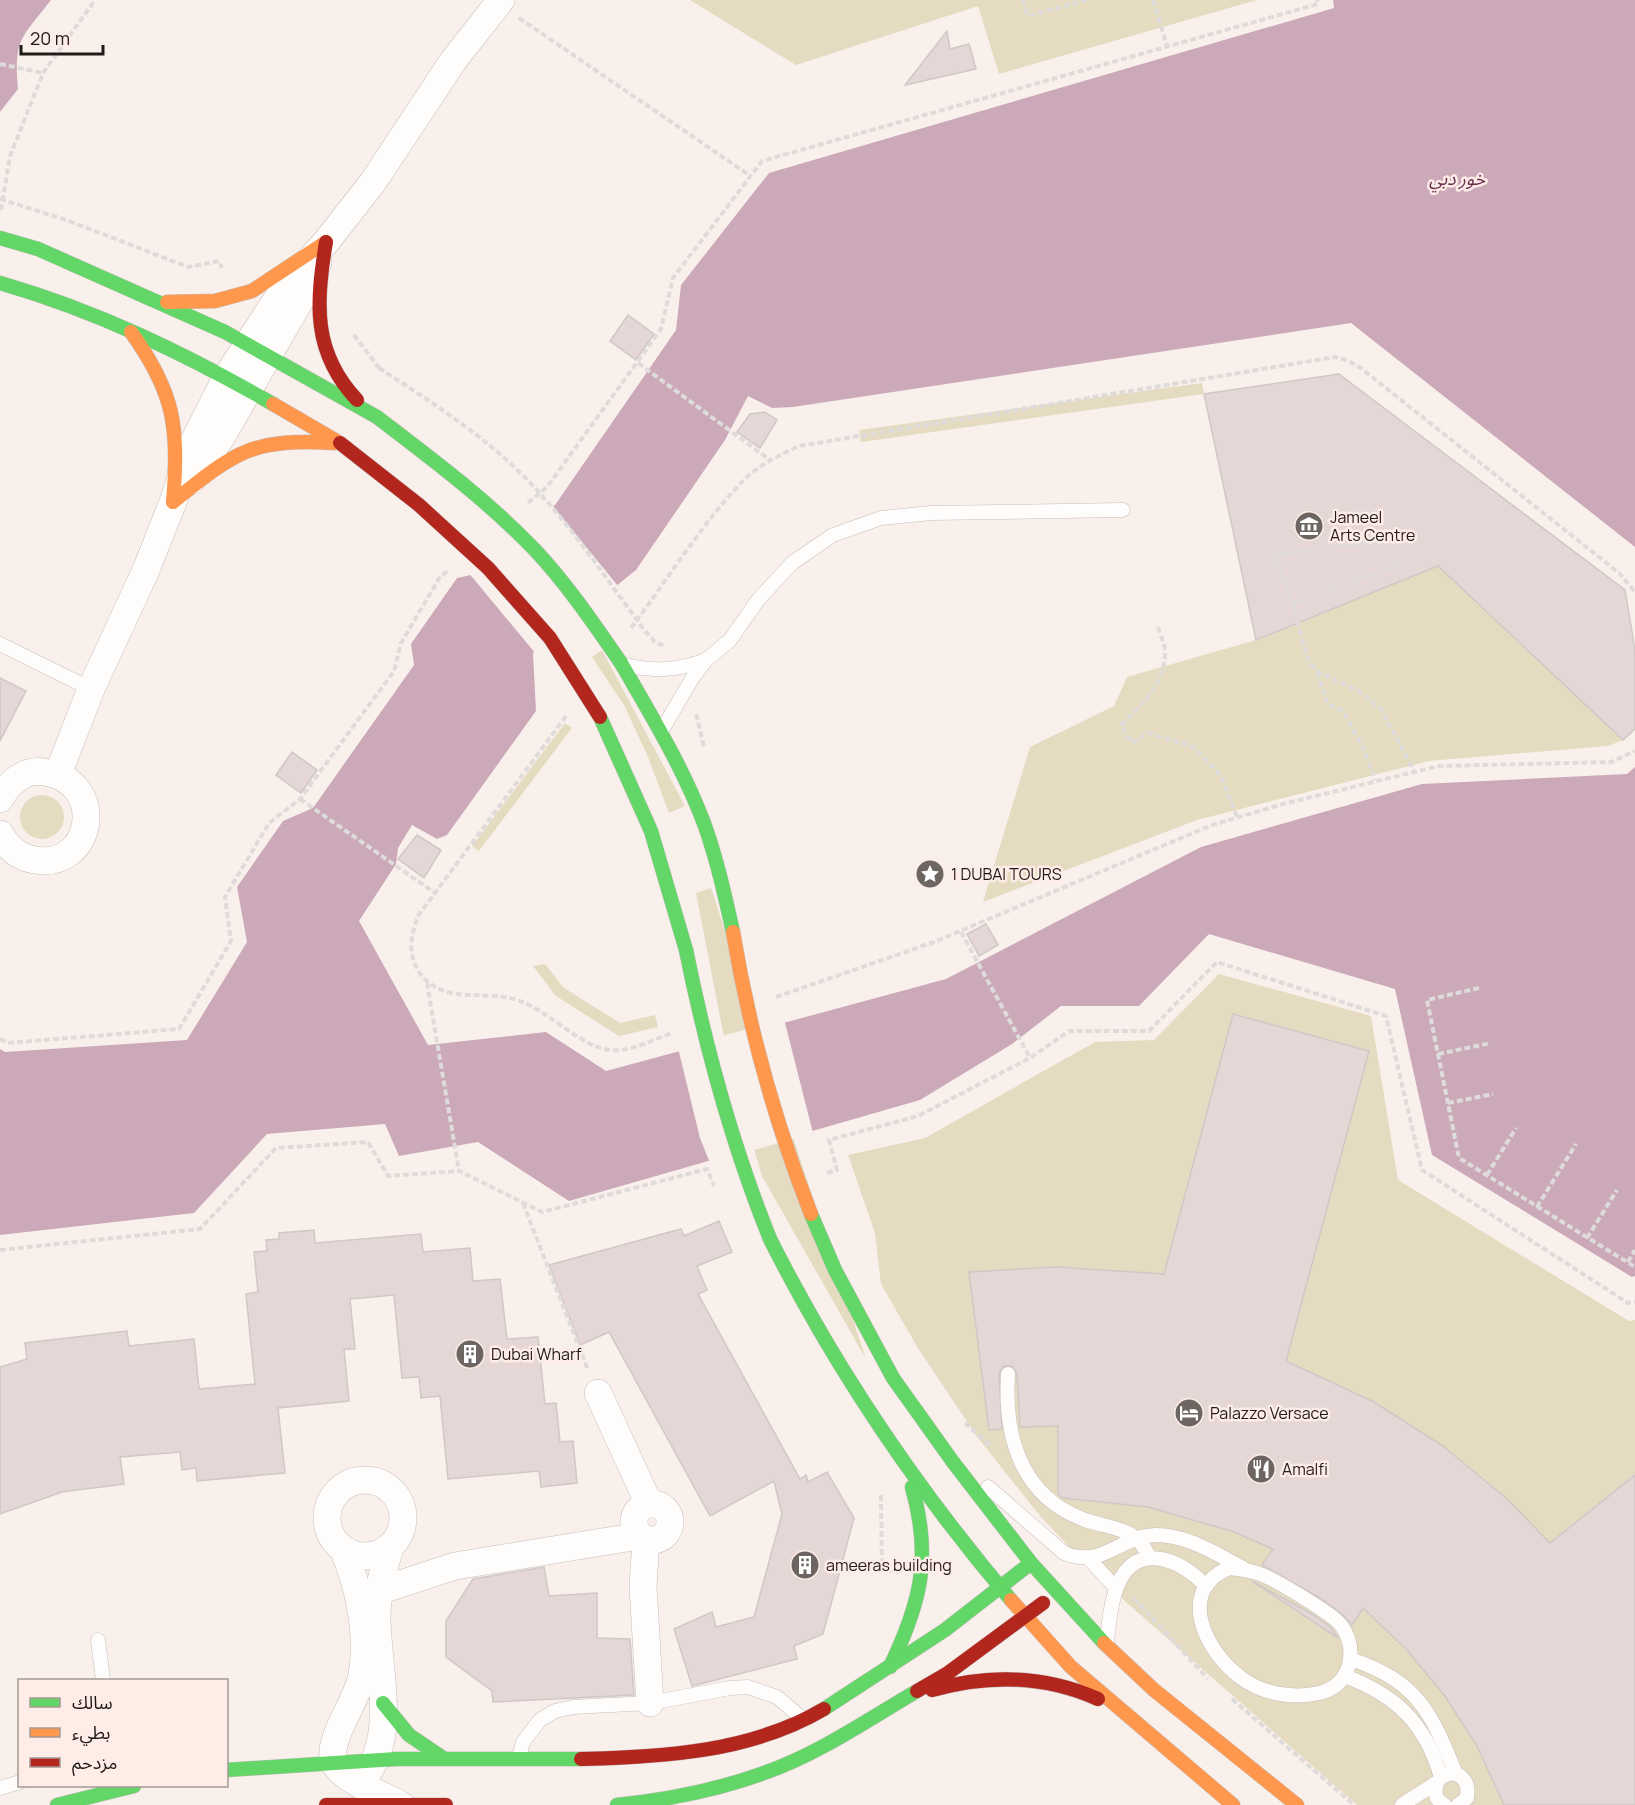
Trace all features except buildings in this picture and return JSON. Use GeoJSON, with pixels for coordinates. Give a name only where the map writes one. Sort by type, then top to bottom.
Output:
{"type":"FeatureCollection","features":[{"type":"Feature","properties":{"kind":"street"},"geometry":{"type":"LineString","coordinates":[[58,774],[91,689],[146,570],[173,502],[189,451],[238,382],[257,349],[285,287],[326,242],[373,182],[453,61],[499,2]]}},
{"type":"Feature","properties":{"kind":"street"},"geometry":{"type":"LineString","coordinates":[[0,238],[38,249],[161,302],[257,349],[377,417]]}},
{"type":"Feature","properties":{"kind":"street"},"geometry":{"type":"LineString","coordinates":[[161,302],[214,301],[252,291],[326,242]]}},
{"type":"Feature","properties":{"kind":"street"},"geometry":{"type":"LineString","coordinates":[[326,242],[317,305],[322,346],[333,368],[352,395],[377,417],[456,476],[523,538],[583,607],[621,663],[661,732],[699,810],[719,870],[754,1047],[789,1160],[811,1214],[863,1325],[893,1377],[953,1462],[1056,1592],[1107,1646],[1162,1697],[1297,1805]]}},
{"type":"Feature","properties":{"kind":"street"},"geometry":{"type":"LineString","coordinates":[[0,283],[28,290],[130,330],[238,382],[340,443],[419,505],[488,568],[550,638],[600,717],[628,772],[653,830],[672,889],[718,1097],[741,1169],[770,1239],[831,1357],[906,1468],[1001,1589],[1026,1617],[1072,1667],[1233,1805]]}},
{"type":"Feature","properties":{"kind":"street"},"geometry":{"type":"LineString","coordinates":[[130,330],[153,360],[172,408],[177,429],[173,502]]}},
{"type":"Feature","properties":{"kind":"street"},"geometry":{"type":"LineString","coordinates":[[173,502],[236,453],[254,445],[293,440],[340,443]]}},
{"type":"Feature","properties":{"kind":"street"},"geometry":{"type":"LineString","coordinates":[[0,799],[8,786],[22,775],[39,771],[58,774],[72,783],[83,797],[87,814],[84,832],[75,847],[61,858],[44,862],[26,859],[11,850],[0,834]]}},
{"type":"Feature","properties":{"kind":"street"},"geometry":{"type":"LineString","coordinates":[[372,1606],[455,1566],[643,1538],[662,1538],[670,1524],[664,1509],[649,1504],[598,1393]]}},
{"type":"Feature","properties":{"kind":"street"},"geometry":{"type":"LineString","coordinates":[[888,1670],[912,1624],[924,1573],[923,1521],[906,1468]]}},
{"type":"Feature","properties":{"kind":"street"},"geometry":{"type":"LineString","coordinates":[[326,1805],[344,1796],[360,1783],[375,1760],[383,1726],[383,1703],[372,1606],[355,1580],[343,1549],[333,1539],[328,1525],[328,1510],[333,1497],[343,1487],[357,1481],[371,1480],[385,1485],[396,1495],[402,1509],[401,1530],[390,1548],[372,1606],[363,1673],[354,1704],[335,1739],[334,1762],[338,1769],[360,1783],[401,1805]]}},
{"type":"Feature","properties":{"kind":"street"},"geometry":{"type":"LineString","coordinates":[[643,1538],[643,1586],[650,1703]]}},
{"type":"Feature","properties":{"kind":"street"},"geometry":{"type":"LineString","coordinates":[[343,1549],[367,1556],[390,1548]]}},
{"type":"Feature","properties":{"kind":"street"},"geometry":{"type":"LineString","coordinates":[[228,1770],[375,1760],[620,1757],[678,1754],[734,1745],[788,1728],[888,1670],[1001,1589],[1031,1563]]}},
{"type":"Feature","properties":{"kind":"street"},"geometry":{"type":"LineString","coordinates":[[617,1805],[663,1800],[765,1773],[908,1698],[948,1673],[1026,1617],[1056,1592]]}},
{"type":"Feature","properties":{"kind":"street"},"geometry":{"type":"LineString","coordinates":[[908,1698],[951,1684],[997,1678],[1042,1681],[1087,1693],[1127,1714]]}},
{"type":"Feature","properties":{"kind":"street"},"geometry":{"type":"LineString","coordinates":[[383,1703],[409,1735],[443,1758]]}},
{"type":"Feature","properties":{"kind":"street"},"geometry":{"type":"LineString","coordinates":[[57,1805],[126,1787]]}},
{"type":"Feature","properties":{"kind":"street"},"geometry":{"type":"LineString","coordinates":[[326,1805],[446,1805]]}},
{"type":"Feature","properties":{"kind":"lane"},"geometry":{"type":"LineString","coordinates":[[661,732],[681,694],[706,660],[730,640],[758,600],[792,563],[834,535],[881,518],[932,513],[1123,510]]}},
{"type":"Feature","properties":{"kind":"lane"},"geometry":{"type":"LineString","coordinates":[[0,644],[91,689]]}},
{"type":"Feature","properties":{"kind":"lane"},"geometry":{"type":"LineString","coordinates":[[621,663],[664,671],[706,660]]}},
{"type":"Feature","properties":{"kind":"lane"},"geometry":{"type":"LineString","coordinates":[[1008,1374],[1008,1420],[1014,1442],[1033,1485],[1049,1502],[1067,1513],[1123,1529],[1137,1537],[1149,1557]]}},
{"type":"Feature","properties":{"kind":"lane"},"geometry":{"type":"LineString","coordinates":[[953,1462],[1006,1501],[1064,1553],[1089,1559],[1105,1555],[1137,1537],[1156,1535],[1176,1537],[1195,1543],[1272,1581],[1340,1624],[1349,1640],[1351,1659],[1345,1676],[1330,1691],[1307,1696],[1284,1695],[1262,1689],[1242,1679],[1224,1664],[1211,1645],[1202,1624],[1199,1602],[1205,1585],[1215,1574],[1229,1568],[1245,1569]]}},
{"type":"Feature","properties":{"kind":"lane"},"geometry":{"type":"LineString","coordinates":[[1107,1646],[1116,1588],[1128,1568],[1136,1561],[1149,1557],[1180,1565],[1205,1585]]}},
{"type":"Feature","properties":{"kind":"lane"},"geometry":{"type":"LineString","coordinates":[[1089,1559],[1116,1588]]}},
{"type":"Feature","properties":{"kind":"lane"},"geometry":{"type":"LineString","coordinates":[[98,1640],[104,1679]]}},
{"type":"Feature","properties":{"kind":"lane"},"geometry":{"type":"LineString","coordinates":[[1351,1659],[1393,1677],[1412,1692],[1427,1710],[1456,1774],[1467,1784],[1465,1803]]}},
{"type":"Feature","properties":{"kind":"lane"},"geometry":{"type":"LineString","coordinates":[[1345,1676],[1375,1689],[1408,1714],[1426,1740],[1438,1780],[1435,1790],[1441,1804]]}},
{"type":"Feature","properties":{"kind":"lane"},"geometry":{"type":"LineString","coordinates":[[519,1757],[531,1728],[555,1711],[573,1707],[650,1703],[730,1688],[748,1687],[777,1697],[803,1719]]}},
{"type":"Feature","properties":{"kind":"lane"},"geometry":{"type":"LineString","coordinates":[[1402,1805],[1438,1780],[1456,1774]]}},
{"type":"Feature","properties":{"kind":"lane"},"geometry":{"type":"LineString","coordinates":[[0,1788],[18,1783]]}},
{"type":"Feature","properties":{"kind":"path"},"geometry":{"type":"LineString","coordinates":[[0,215],[10,156],[43,73],[94,0]]}},
{"type":"Feature","properties":{"kind":"path"},"geometry":{"type":"LineString","coordinates":[[1023,0],[1028,16],[1086,0]]}},
{"type":"Feature","properties":{"kind":"path"},"geometry":{"type":"LineString","coordinates":[[1154,0],[1167,46]]}},
{"type":"Feature","properties":{"kind":"path"},"geometry":{"type":"LineString","coordinates":[[1006,91],[1317,4],[1317,0]]}},
{"type":"Feature","properties":{"kind":"path"},"geometry":{"type":"LineString","coordinates":[[499,2],[749,175]]}},
{"type":"Feature","properties":{"kind":"path"},"geometry":{"type":"LineString","coordinates":[[0,64],[43,73]]}},
{"type":"Feature","properties":{"kind":"path"},"geometry":{"type":"LineString","coordinates":[[0,199],[69,221]]}},
{"type":"Feature","properties":{"kind":"path"},"geometry":{"type":"LineString","coordinates":[[625,637],[724,503],[745,479],[771,459],[800,446],[831,439],[1335,357],[1349,361],[1362,369],[1619,573],[1635,592]]}},
{"type":"Feature","properties":{"kind":"path"},"geometry":{"type":"LineString","coordinates":[[638,363],[771,459]]}},
{"type":"Feature","properties":{"kind":"path"},"geometry":{"type":"LineString","coordinates":[[379,368],[455,417],[512,465],[558,514],[645,632],[656,643],[677,650]]}},
{"type":"Feature","properties":{"kind":"path"},"geometry":{"type":"LineString","coordinates":[[1292,604],[1398,564],[1387,540],[1274,555],[1292,604],[1308,660],[1317,671],[1328,705],[1342,710],[1363,747],[1375,780]]}},
{"type":"Feature","properties":{"kind":"path"},"geometry":{"type":"LineString","coordinates":[[1158,627],[1166,653],[1159,679],[1144,704],[1121,725],[1132,743],[1149,733],[1194,747],[1221,776],[1237,817]]}},
{"type":"Feature","properties":{"kind":"path"},"geometry":{"type":"LineString","coordinates":[[1317,671],[1360,692],[1381,709],[1414,771]]}},
{"type":"Feature","properties":{"kind":"path"},"geometry":{"type":"LineString","coordinates":[[694,709],[707,755]]}},
{"type":"Feature","properties":{"kind":"path"},"geometry":{"type":"LineString","coordinates":[[459,1171],[427,983],[413,963],[410,939],[418,916],[569,713]]}},
{"type":"Feature","properties":{"kind":"path"},"geometry":{"type":"LineString","coordinates":[[770,999],[961,932],[1237,817],[1375,780],[1439,766],[1611,762],[1635,751]]}},
{"type":"Feature","properties":{"kind":"path"},"geometry":{"type":"LineString","coordinates":[[300,799],[435,893]]}},
{"type":"Feature","properties":{"kind":"path"},"geometry":{"type":"LineString","coordinates":[[961,932],[1030,1058]]}},
{"type":"Feature","properties":{"kind":"path"},"geometry":{"type":"LineString","coordinates":[[825,1173],[837,1170],[829,1140],[918,1116],[1030,1058],[1069,1031],[1149,1031],[1216,962],[1386,1016],[1422,1170],[1628,1303],[1635,1302]]}},
{"type":"Feature","properties":{"kind":"path"},"geometry":{"type":"LineString","coordinates":[[427,983],[448,994],[495,996],[518,1000],[539,1009],[599,1048],[623,1049],[680,1030]]}},
{"type":"Feature","properties":{"kind":"path"},"geometry":{"type":"LineString","coordinates":[[1479,988],[1427,1000],[1459,1158],[1635,1267]]}},
{"type":"Feature","properties":{"kind":"path"},"geometry":{"type":"LineString","coordinates":[[1438,1054],[1491,1042]]}},
{"type":"Feature","properties":{"kind":"path"},"geometry":{"type":"LineString","coordinates":[[1448,1103],[1493,1094]]}},
{"type":"Feature","properties":{"kind":"path"},"geometry":{"type":"LineString","coordinates":[[1487,1175],[1516,1128]]}},
{"type":"Feature","properties":{"kind":"path"},"geometry":{"type":"LineString","coordinates":[[0,1250],[200,1229],[276,1149],[368,1142],[388,1176],[459,1171],[542,1212],[707,1169],[718,1194]]}},
{"type":"Feature","properties":{"kind":"path"},"geometry":{"type":"LineString","coordinates":[[1538,1207],[1576,1144]]}},
{"type":"Feature","properties":{"kind":"path"},"geometry":{"type":"LineString","coordinates":[[1587,1238],[1617,1190]]}},
{"type":"Feature","properties":{"kind":"path"},"geometry":{"type":"LineString","coordinates":[[523,1203],[598,1393]]}},
{"type":"Feature","properties":{"kind":"path"},"geometry":{"type":"LineString","coordinates":[[1628,1262],[1635,1251]]}},
{"type":"Feature","properties":{"kind":"shaded area"},"geometry":{"type":"Polygon","coordinates":[[[690,0],[1257,0],[999,74],[978,6],[796,65],[690,0]]]}},
{"type":"Feature","properties":{"kind":"shaded area"},"geometry":{"type":"Polygon","coordinates":[[[1202,383],[1204,394],[861,442],[859,430],[1202,383]]]}},
{"type":"Feature","properties":{"kind":"shaded area"},"geometry":{"type":"Polygon","coordinates":[[[1438,566],[1623,740],[1608,746],[1429,761],[1197,820],[983,902],[1030,747],[1114,706],[1127,677],[1256,640],[1438,566]]]}},
{"type":"Feature","properties":{"kind":"shaded area"},"geometry":{"type":"Polygon","coordinates":[[[602,650],[685,806],[669,813],[648,757],[624,705],[592,657],[602,650]]]}},
{"type":"Feature","properties":{"kind":"shaded area"},"geometry":{"type":"Polygon","coordinates":[[[565,723],[572,728],[479,851],[472,846],[565,723]]]}},
{"type":"Feature","properties":{"kind":"shaded area"},"geometry":{"type":"Polygon","coordinates":[[[42,795],[57,802],[64,817],[57,832],[42,839],[27,832],[20,817],[27,802],[42,795]]]}},
{"type":"Feature","properties":{"kind":"shaded area"},"geometry":{"type":"Polygon","coordinates":[[[711,888],[866,1359],[762,1176],[729,1063],[696,893],[711,888]]]}},
{"type":"Feature","properties":{"kind":"shaded area"},"geometry":{"type":"Polygon","coordinates":[[[545,964],[564,988],[620,1023],[655,1015],[658,1027],[619,1036],[556,996],[533,966],[545,964]]]}},
{"type":"Feature","properties":{"kind":"shaded area"},"geometry":{"type":"Polygon","coordinates":[[[1219,974],[1371,1016],[1398,1180],[1629,1321],[1635,1320],[1635,1805],[1357,1805],[1126,1602],[1041,1517],[978,1438],[919,1350],[881,1284],[875,1233],[848,1155],[925,1138],[1095,1042],[1154,1040],[1219,974]]]}},
{"type":"Feature","properties":{"kind":"water"},"geometry":{"type":"Polygon","coordinates":[[[0,0],[51,0],[22,40],[17,59],[18,89],[0,112],[0,0]]]}},
{"type":"Feature","properties":{"kind":"water","name":"خور دبي"},"geometry":{"type":"Polygon","coordinates":[[[1333,0],[1635,0],[1635,547],[1351,323],[793,407],[772,408],[748,396],[725,440],[636,570],[533,653],[536,711],[447,835],[437,839],[412,825],[398,848],[396,864],[359,921],[428,1045],[546,1032],[606,1071],[946,979],[1201,847],[1422,784],[1627,774],[1635,767],[1635,1276],[1632,1277],[1432,1155],[1395,989],[1209,934],[1139,1006],[1061,1006],[1012,1044],[920,1100],[569,1201],[478,1142],[399,1156],[385,1124],[267,1134],[194,1213],[0,1235],[0,1049],[5,1052],[187,1040],[247,942],[237,887],[283,821],[313,808],[414,665],[411,644],[457,578],[471,575],[555,505],[676,330],[681,285],[769,173],[1334,8],[1333,0]]]}},
{"type":"Feature","properties":{"kind":"pier"},"geometry":{"type":"Polygon","coordinates":[[[551,504],[618,586],[536,654],[468,572],[551,504]]]}},
{"type":"Feature","properties":{"kind":"pier"},"geometry":{"type":"Polygon","coordinates":[[[784,1019],[813,1133],[710,1163],[700,1138],[678,1048],[784,1019]]]}},
{"type":"Feature","properties":{"kind":"traffic: fast"},"geometry":{"type":"LineString","coordinates":[[0,238],[38,249],[225,332],[377,417]]}},
{"type":"Feature","properties":{"kind":"traffic: fast"},"geometry":{"type":"LineString","coordinates":[[0,283],[36,294],[140,335],[273,404]]}},
{"type":"Feature","properties":{"kind":"traffic: fast"},"geometry":{"type":"LineString","coordinates":[[377,417],[439,464],[535,550],[569,590],[621,663]]}},
{"type":"Feature","properties":{"kind":"traffic: fast"},"geometry":{"type":"LineString","coordinates":[[621,663],[666,743],[697,805],[713,852],[733,932]]}},
{"type":"Feature","properties":{"kind":"traffic: fast"},"geometry":{"type":"LineString","coordinates":[[600,717],[651,831],[686,950]]}},
{"type":"Feature","properties":{"kind":"traffic: fast"},"geometry":{"type":"LineString","coordinates":[[686,950],[721,1096],[756,1204],[770,1239]]}},
{"type":"Feature","properties":{"kind":"traffic: fast"},"geometry":{"type":"LineString","coordinates":[[811,1214],[835,1270],[893,1378],[953,1462],[1031,1563],[1104,1643]]}},
{"type":"Feature","properties":{"kind":"traffic: fast"},"geometry":{"type":"LineString","coordinates":[[770,1239],[822,1335],[880,1427],[943,1515],[1011,1600]]}},
{"type":"Feature","properties":{"kind":"traffic: fast"},"geometry":{"type":"LineString","coordinates":[[890,1667],[909,1621],[920,1579],[921,1536],[912,1487]]}},
{"type":"Feature","properties":{"kind":"traffic: fast"},"geometry":{"type":"LineString","coordinates":[[824,1709],[945,1630],[1031,1563]]}},
{"type":"Feature","properties":{"kind":"traffic: fast"},"geometry":{"type":"LineString","coordinates":[[617,1805],[691,1793],[764,1773],[823,1747],[917,1691]]}},
{"type":"Feature","properties":{"kind":"traffic: fast"},"geometry":{"type":"LineString","coordinates":[[383,1703],[409,1735],[443,1758]]}},
{"type":"Feature","properties":{"kind":"traffic: fast"},"geometry":{"type":"LineString","coordinates":[[228,1770],[396,1759],[581,1759]]}},
{"type":"Feature","properties":{"kind":"traffic: fast"},"geometry":{"type":"LineString","coordinates":[[57,1805],[130,1787]]}},
{"type":"Feature","properties":{"kind":"traffic: slow"},"geometry":{"type":"LineString","coordinates":[[167,302],[215,301],[252,291],[326,242]]}},
{"type":"Feature","properties":{"kind":"traffic: slow"},"geometry":{"type":"LineString","coordinates":[[131,332],[157,374],[171,412],[175,453],[173,502]]}},
{"type":"Feature","properties":{"kind":"traffic: slow"},"geometry":{"type":"LineString","coordinates":[[273,404],[340,443]]}},
{"type":"Feature","properties":{"kind":"traffic: slow"},"geometry":{"type":"LineString","coordinates":[[173,502],[213,471],[246,452],[284,443],[335,443]]}},
{"type":"Feature","properties":{"kind":"traffic: slow"},"geometry":{"type":"LineString","coordinates":[[733,932],[764,1075],[811,1214]]}},
{"type":"Feature","properties":{"kind":"traffic: slow"},"geometry":{"type":"LineString","coordinates":[[1011,1600],[1071,1667],[1233,1805]]}},
{"type":"Feature","properties":{"kind":"traffic: slow"},"geometry":{"type":"LineString","coordinates":[[1104,1643],[1154,1690],[1297,1805]]}},
{"type":"Feature","properties":{"kind":"traffic: jam"},"geometry":{"type":"LineString","coordinates":[[326,242],[320,286],[321,326],[332,364],[342,382],[357,400]]}},
{"type":"Feature","properties":{"kind":"traffic: jam"},"geometry":{"type":"LineString","coordinates":[[340,443],[419,505],[488,568],[550,638],[600,717]]}},
{"type":"Feature","properties":{"kind":"traffic: jam"},"geometry":{"type":"LineString","coordinates":[[917,1691],[948,1673],[1043,1603]]}},
{"type":"Feature","properties":{"kind":"traffic: jam"},"geometry":{"type":"LineString","coordinates":[[932,1690],[995,1679],[1037,1681],[1078,1691],[1098,1699]]}},
{"type":"Feature","properties":{"kind":"traffic: jam"},"geometry":{"type":"LineString","coordinates":[[581,1759],[675,1754],[737,1743],[767,1735],[824,1709]]}},
{"type":"Feature","properties":{"kind":"traffic: jam"},"geometry":{"type":"LineString","coordinates":[[326,1805],[446,1805]]}},
{"type":"Feature","properties":{"kind":"place","name":"Jameel Arts Centre"},"geometry":{"type":"Point","coordinates":[1309,526]}},
{"type":"Feature","properties":{"kind":"place","name":"1 DUBAI TOURS"},"geometry":{"type":"Point","coordinates":[930,874]}},
{"type":"Feature","properties":{"kind":"place","name":"Dubai Wharf"},"geometry":{"type":"Point","coordinates":[470,1354]}},
{"type":"Feature","properties":{"kind":"place","name":"Palazzo Versace"},"geometry":{"type":"Point","coordinates":[1189,1413]}},
{"type":"Feature","properties":{"kind":"place","name":"Amalfi"},"geometry":{"type":"Point","coordinates":[1261,1469]}},
{"type":"Feature","properties":{"kind":"place","name":"ameeras building"},"geometry":{"type":"Point","coordinates":[805,1565]}}]}
